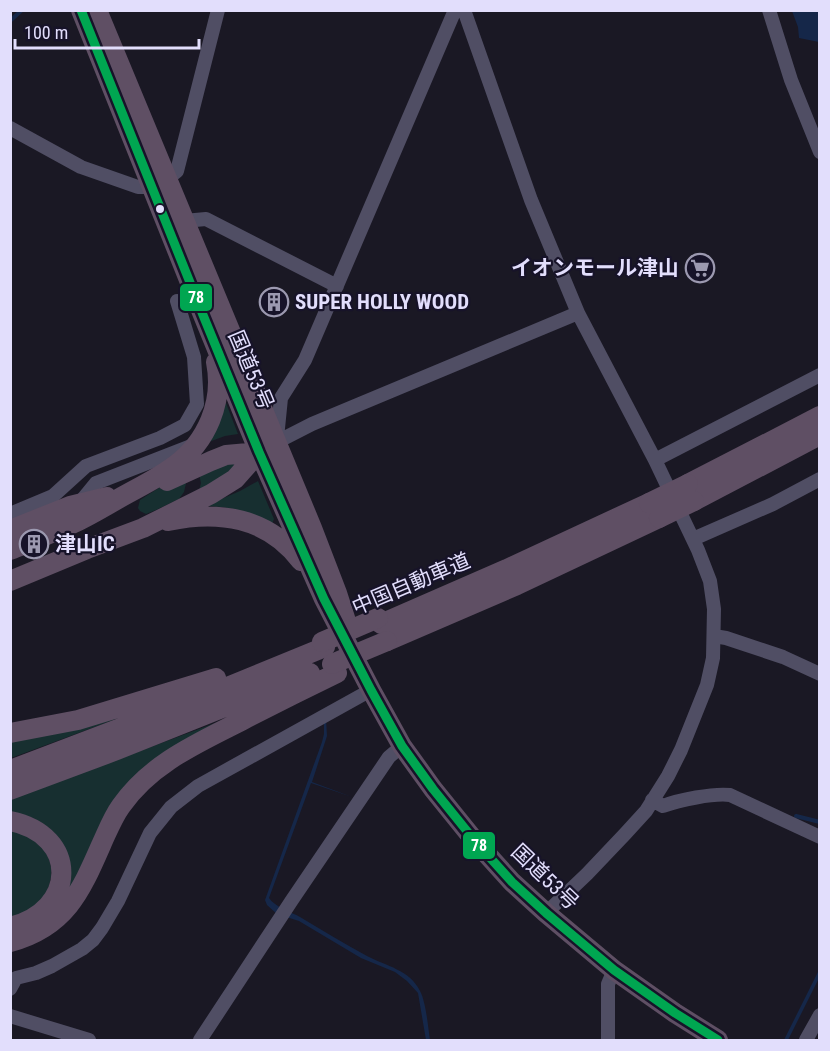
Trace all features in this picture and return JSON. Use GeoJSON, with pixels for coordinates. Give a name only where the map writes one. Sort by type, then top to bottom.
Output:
{"type":"FeatureCollection","features":[{"type":"Feature","properties":{"kind":"highway","name":"国道53号"},"geometry":{"type":"LineString","coordinates":[[81,10],[158,183],[184,221],[324,599],[402,746],[475,841],[512,882],[614,970],[718,1041]]}},
{"type":"Feature","properties":{"kind":"highway","name":"国道53号"},"geometry":{"type":"LineString","coordinates":[[97,10],[203,315],[268,447],[312,528],[367,682]]}},
{"type":"Feature","properties":{"kind":"highway"},"geometry":{"type":"LineString","coordinates":[[10,560],[176,465],[197,444],[212,417],[219,379],[203,315]]}},
{"type":"Feature","properties":{"kind":"highway","name":"中国自動車道"},"geometry":{"type":"LineString","coordinates":[[691,492],[819,416]]}},
{"type":"Feature","properties":{"kind":"highway","name":"中国自動車道"},"geometry":{"type":"LineString","coordinates":[[10,790],[219,710],[329,657],[512,577],[691,492],[819,435]]}},
{"type":"Feature","properties":{"kind":"highway"},"geometry":{"type":"LineString","coordinates":[[10,550],[74,523],[132,491],[226,456],[268,447]]}},
{"type":"Feature","properties":{"kind":"highway"},"geometry":{"type":"LineString","coordinates":[[79,521],[143,528],[211,494],[235,479],[268,447]]}},
{"type":"Feature","properties":{"kind":"highway"},"geometry":{"type":"LineString","coordinates":[[10,540],[79,521],[196,468]]}},
{"type":"Feature","properties":{"kind":"highway"},"geometry":{"type":"LineString","coordinates":[[10,571],[79,521],[132,491]]}},
{"type":"Feature","properties":{"kind":"highway"},"geometry":{"type":"LineString","coordinates":[[10,530],[79,521],[128,526],[188,505]]}},
{"type":"Feature","properties":{"kind":"highway"},"geometry":{"type":"LineString","coordinates":[[10,580],[143,528],[171,520],[207,516],[241,520],[282,540],[303,564],[324,599]]}},
{"type":"Feature","properties":{"kind":"highway"},"geometry":{"type":"LineString","coordinates":[[10,733],[78,720],[204,682],[329,657]]}},
{"type":"Feature","properties":{"kind":"highway"},"geometry":{"type":"LineString","coordinates":[[10,942],[38,932],[50,924],[72,902],[120,808],[145,778],[182,751],[329,657]]}},
{"type":"Feature","properties":{"kind":"highway","name":"中国自動車道"},"geometry":{"type":"LineString","coordinates":[[10,770],[220,690],[329,657]]}},
{"type":"Feature","properties":{"kind":"highway"},"geometry":{"type":"LineString","coordinates":[[10,821],[29,827],[50,841],[57,851],[62,873],[55,897],[47,908],[26,923],[10,927]]}},
{"type":"Feature","properties":{"kind":"street"},"geometry":{"type":"LineString","coordinates":[[10,128],[81,167],[138,187],[158,183],[177,171],[218,10]]}},
{"type":"Feature","properties":{"kind":"street"},"geometry":{"type":"LineString","coordinates":[[268,447],[281,398],[305,360],[455,10]]}},
{"type":"Feature","properties":{"kind":"street"},"geometry":{"type":"LineString","coordinates":[[464,10],[531,200],[578,313],[693,539],[710,581],[714,609],[713,658],[707,685],[668,776],[646,811],[587,874],[546,913]]}},
{"type":"Feature","properties":{"kind":"street"},"geometry":{"type":"LineString","coordinates":[[769,10],[791,80],[819,152]]}},
{"type":"Feature","properties":{"kind":"street"},"geometry":{"type":"LineString","coordinates":[[184,221],[206,219],[337,286]]}},
{"type":"Feature","properties":{"kind":"street"},"geometry":{"type":"LineString","coordinates":[[10,514],[52,496],[86,466],[160,438],[184,425],[197,404],[194,357],[177,301]]}},
{"type":"Feature","properties":{"kind":"street"},"geometry":{"type":"LineString","coordinates":[[268,447],[312,423],[578,313]]}},
{"type":"Feature","properties":{"kind":"street"},"geometry":{"type":"LineString","coordinates":[[654,460],[819,375]]}},
{"type":"Feature","properties":{"kind":"street"},"geometry":{"type":"LineString","coordinates":[[79,521],[96,483],[197,444]]}},
{"type":"Feature","properties":{"kind":"street"},"geometry":{"type":"LineString","coordinates":[[693,539],[773,504],[819,478]]}},
{"type":"Feature","properties":{"kind":"street"},"geometry":{"type":"LineString","coordinates":[[714,636],[783,657],[819,674]]}},
{"type":"Feature","properties":{"kind":"street"},"geometry":{"type":"LineString","coordinates":[[10,989],[16,978],[52,966],[93,940],[118,901],[150,833],[171,807],[198,786],[367,682]]}},
{"type":"Feature","properties":{"kind":"street"},"geometry":{"type":"LineString","coordinates":[[200,1041],[389,757],[402,746]]}},
{"type":"Feature","properties":{"kind":"street"},"geometry":{"type":"LineString","coordinates":[[652,800],[663,806],[672,802],[721,794],[730,795],[819,837]]}},
{"type":"Feature","properties":{"kind":"street"},"geometry":{"type":"LineString","coordinates":[[608,1041],[608,984],[614,970]]}},
{"type":"Feature","properties":{"kind":"street"},"geometry":{"type":"LineString","coordinates":[[806,1041],[819,1015]]}},
{"type":"Feature","properties":{"kind":"street"},"geometry":{"type":"LineString","coordinates":[[10,1016],[89,1041]]}},
{"type":"Feature","properties":{"kind":"green space"},"geometry":{"type":"Polygon","coordinates":[[[221,403],[226,403],[238,434],[206,443],[221,403]]]}},
{"type":"Feature","properties":{"kind":"green space"},"geometry":{"type":"Polygon","coordinates":[[[244,459],[234,470],[199,491],[201,483],[199,474],[244,459]]]}},
{"type":"Feature","properties":{"kind":"green space"},"geometry":{"type":"Polygon","coordinates":[[[179,475],[187,479],[184,492],[179,499],[146,514],[140,511],[138,508],[140,500],[179,475]]]}},
{"type":"Feature","properties":{"kind":"green space"},"geometry":{"type":"Polygon","coordinates":[[[258,481],[274,519],[272,524],[240,510],[205,506],[240,491],[258,481]]]}},
{"type":"Feature","properties":{"kind":"green space"},"geometry":{"type":"Polygon","coordinates":[[[170,699],[11,758],[11,739],[170,699]]]}},
{"type":"Feature","properties":{"kind":"green space"},"geometry":{"type":"Polygon","coordinates":[[[234,716],[167,753],[73,892],[64,892],[44,825],[33,818],[11,812],[11,799],[234,716]]]}},
{"type":"Feature","properties":{"kind":"green space"},"geometry":{"type":"Polygon","coordinates":[[[11,827],[28,835],[42,847],[47,854],[51,872],[50,882],[42,901],[34,908],[11,919],[11,827]]]}},
{"type":"Feature","properties":{"kind":"water"},"geometry":{"type":"Polygon","coordinates":[[[792,11],[819,11],[819,42],[799,38],[792,11]]]}},
{"type":"Feature","properties":{"kind":"water"},"geometry":{"type":"Polygon","coordinates":[[[326,719],[327,736],[312,782],[352,797],[311,783],[269,898],[279,907],[410,978],[422,996],[430,1040],[426,1040],[418,993],[407,981],[395,972],[361,958],[299,921],[277,914],[265,900],[322,742],[326,719]]]}},
{"type":"Feature","properties":{"kind":"water"},"geometry":{"type":"Polygon","coordinates":[[[819,970],[819,978],[788,1040],[784,1040],[819,970]]]}},
{"type":"Feature","properties":{"kind":"waterway"},"geometry":{"type":"LineString","coordinates":[[10,21],[22,10]]}},
{"type":"Feature","properties":{"kind":"waterway"},"geometry":{"type":"LineString","coordinates":[[796,816],[820,822]]}},
{"type":"Feature","properties":{"kind":"transit line","name":"78"},"geometry":{"type":"LineString","coordinates":[[81,10],[259,452],[324,599],[402,746],[475,841],[512,882],[614,970],[718,1040]]}},
{"type":"Feature","properties":{"kind":"place","name":"イオンモール津山"},"geometry":{"type":"Point","coordinates":[700,268]}},
{"type":"Feature","properties":{"kind":"place","name":"SUPER HOLLY WOOD"},"geometry":{"type":"Point","coordinates":[274,302]}},
{"type":"Feature","properties":{"kind":"place","name":"津山IC"},"geometry":{"type":"Point","coordinates":[34,544]}}]}
